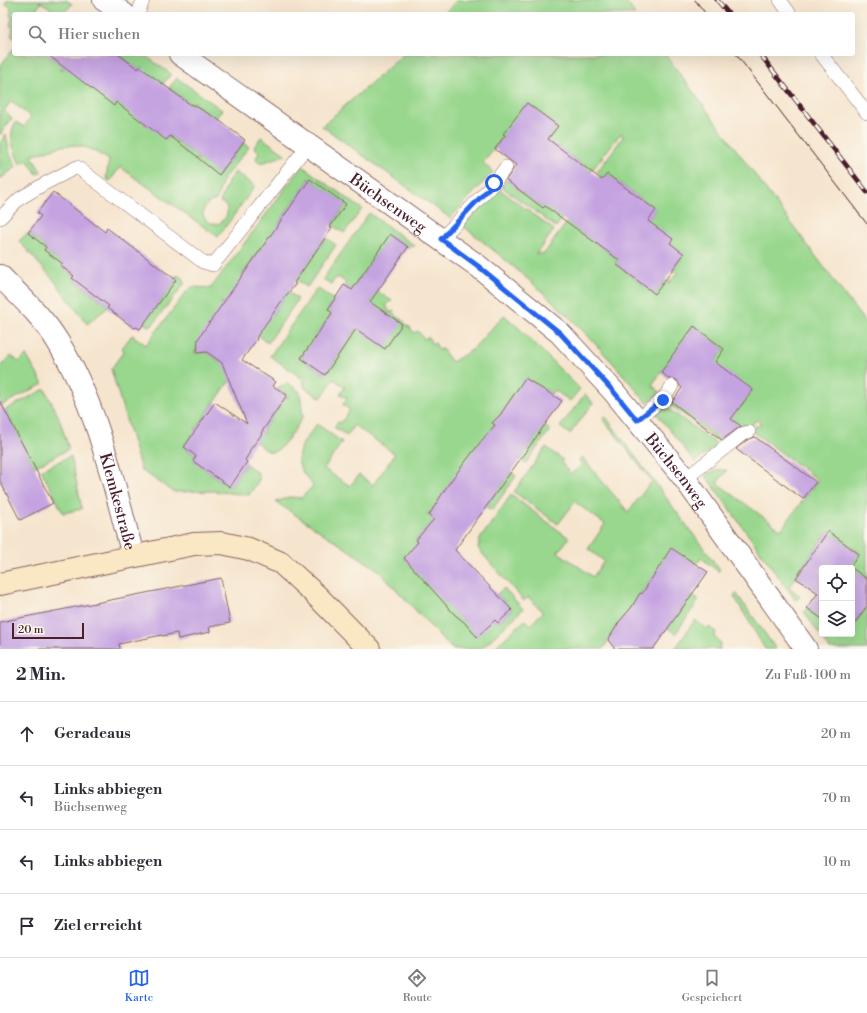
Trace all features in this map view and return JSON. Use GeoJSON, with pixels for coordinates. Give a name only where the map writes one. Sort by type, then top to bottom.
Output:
{"type":"FeatureCollection","features":[{"type":"Feature","properties":{"kind":"street"},"geometry":{"type":"LineString","coordinates":[[104,0],[121,12]]}},
{"type":"Feature","properties":{"kind":"street","name":"Büchsenweg"},"geometry":{"type":"LineString","coordinates":[[183,56],[309,144],[478,266],[560,333],[614,392],[685,479],[806,649]]}},
{"type":"Feature","properties":{"kind":"street","name":"Klemkestraße"},"geometry":{"type":"LineString","coordinates":[[0,276],[30,306],[58,340],[79,380],[99,432],[133,555],[194,544],[222,543],[249,549],[282,563],[369,649]]}},
{"type":"Feature","properties":{"kind":"street"},"geometry":{"type":"LineString","coordinates":[[0,584],[133,555]]}},
{"type":"Feature","properties":{"kind":"lane"},"geometry":{"type":"LineString","coordinates":[[139,12],[143,0]]}},
{"type":"Feature","properties":{"kind":"lane"},"geometry":{"type":"LineString","coordinates":[[780,0],[789,12]]}},
{"type":"Feature","properties":{"kind":"lane"},"geometry":{"type":"LineString","coordinates":[[823,56],[867,113]]}},
{"type":"Feature","properties":{"kind":"lane"},"geometry":{"type":"LineString","coordinates":[[0,218],[19,199],[77,167],[203,262],[213,265],[309,144]]}},
{"type":"Feature","properties":{"kind":"lane"},"geometry":{"type":"LineString","coordinates":[[441,239],[494,183],[506,167]]}},
{"type":"Feature","properties":{"kind":"lane"},"geometry":{"type":"LineString","coordinates":[[637,420],[663,400],[672,386]]}},
{"type":"Feature","properties":{"kind":"lane"},"geometry":{"type":"LineString","coordinates":[[685,479],[744,433],[749,432]]}},
{"type":"Feature","properties":{"kind":"green space"},"geometry":{"type":"Polygon","coordinates":[[[7,0],[66,0],[72,4],[65,12],[55,12],[40,1],[39,2],[41,3],[34,12],[12,12],[12,17],[10,16],[11,7],[5,4],[7,0]]]}},
{"type":"Feature","properties":{"kind":"green space"},"geometry":{"type":"Polygon","coordinates":[[[457,0],[625,0],[634,12],[446,12],[457,0]]]}},
{"type":"Feature","properties":{"kind":"green space"},"geometry":{"type":"Polygon","coordinates":[[[12,51],[12,56],[50,56],[63,66],[60,70],[61,71],[65,66],[93,87],[91,89],[93,90],[95,88],[114,105],[117,100],[146,122],[144,124],[146,126],[148,123],[167,137],[165,139],[166,140],[170,136],[198,157],[198,160],[200,159],[219,172],[217,174],[219,175],[243,143],[249,147],[224,178],[216,200],[210,202],[206,206],[203,214],[207,221],[218,224],[226,216],[226,207],[220,202],[229,180],[235,172],[255,186],[218,237],[120,167],[110,181],[106,178],[109,160],[98,153],[80,146],[63,146],[32,156],[41,172],[37,174],[27,160],[20,164],[12,143],[12,132],[16,122],[24,127],[31,117],[11,101],[4,111],[12,118],[0,135],[0,66],[12,51]]]}},
{"type":"Feature","properties":{"kind":"green space"},"geometry":{"type":"Polygon","coordinates":[[[121,56],[146,56],[171,74],[162,85],[141,69],[142,67],[138,69],[121,56]]]}},
{"type":"Feature","properties":{"kind":"green space"},"geometry":{"type":"Polygon","coordinates":[[[402,56],[666,56],[867,325],[867,579],[855,570],[855,565],[851,565],[859,553],[828,531],[789,587],[800,596],[796,601],[705,475],[718,470],[727,470],[717,483],[781,530],[818,480],[752,431],[756,425],[758,427],[761,423],[756,420],[749,429],[743,424],[720,442],[669,404],[672,402],[710,430],[738,410],[753,390],[712,366],[724,349],[694,326],[652,385],[660,392],[647,403],[607,356],[569,317],[517,270],[463,226],[499,189],[554,230],[536,254],[544,254],[601,175],[597,172],[623,137],[621,133],[589,174],[592,178],[556,227],[502,187],[506,180],[543,208],[563,182],[586,168],[558,146],[555,150],[545,143],[557,126],[527,103],[483,163],[493,172],[450,218],[322,126],[402,56]],[[607,174],[570,224],[619,260],[616,264],[655,294],[665,280],[669,283],[677,273],[673,269],[684,254],[645,225],[656,210],[607,174]]]}},
{"type":"Feature","properties":{"kind":"green space"},"geometry":{"type":"Polygon","coordinates":[[[177,78],[222,110],[216,118],[214,119],[194,104],[194,101],[191,105],[169,88],[177,78]]]}},
{"type":"Feature","properties":{"kind":"green space"},"geometry":{"type":"Polygon","coordinates":[[[6,134],[9,151],[16,167],[0,179],[0,143],[6,134]]]}},
{"type":"Feature","properties":{"kind":"green space"},"geometry":{"type":"Polygon","coordinates":[[[261,137],[286,155],[261,163],[256,159],[259,152],[254,147],[261,137]]]}},
{"type":"Feature","properties":{"kind":"green space"},"geometry":{"type":"Polygon","coordinates":[[[302,166],[362,209],[344,233],[332,225],[346,204],[308,178],[309,180],[281,220],[265,249],[261,247],[242,275],[245,278],[227,304],[221,303],[223,304],[197,350],[195,351],[195,353],[207,352],[235,373],[215,402],[213,402],[184,447],[196,456],[193,461],[230,487],[246,464],[259,474],[259,480],[249,495],[212,491],[174,492],[141,470],[111,369],[124,351],[122,348],[132,335],[146,345],[187,291],[192,287],[211,288],[302,166]]]}},
{"type":"Feature","properties":{"kind":"green space"},"geometry":{"type":"Polygon","coordinates":[[[369,213],[415,246],[408,247],[390,235],[352,290],[344,285],[346,282],[337,277],[331,284],[323,279],[369,213]]]}},
{"type":"Feature","properties":{"kind":"green space"},"geometry":{"type":"Polygon","coordinates":[[[28,233],[46,247],[44,250],[63,264],[61,266],[74,276],[72,278],[109,306],[87,324],[57,284],[19,241],[28,233]]]}},
{"type":"Feature","properties":{"kind":"green space"},"geometry":{"type":"Polygon","coordinates":[[[326,238],[336,245],[307,287],[294,278],[310,260],[326,238]]]}},
{"type":"Feature","properties":{"kind":"green space"},"geometry":{"type":"Polygon","coordinates":[[[175,276],[179,276],[184,279],[184,284],[152,326],[148,326],[144,323],[177,279],[174,278],[175,276]]]}},
{"type":"Feature","properties":{"kind":"green space"},"geometry":{"type":"Polygon","coordinates":[[[317,288],[334,300],[328,309],[332,313],[301,358],[325,375],[356,329],[377,291],[392,301],[386,305],[390,313],[393,311],[399,319],[401,318],[408,327],[409,326],[414,333],[418,331],[424,339],[428,337],[432,344],[435,343],[439,350],[442,349],[452,362],[472,350],[504,315],[580,389],[570,401],[554,390],[551,394],[547,390],[545,391],[526,378],[496,423],[493,423],[495,425],[479,446],[476,446],[478,448],[453,480],[430,514],[427,514],[435,519],[416,540],[418,542],[407,557],[406,556],[404,558],[444,601],[495,620],[498,623],[512,610],[497,594],[504,588],[523,609],[481,649],[452,649],[377,569],[276,502],[290,497],[301,498],[313,486],[301,470],[298,459],[301,448],[317,424],[342,442],[324,469],[350,486],[359,475],[373,485],[395,454],[354,425],[347,436],[334,427],[338,422],[341,423],[350,410],[343,405],[347,398],[340,394],[345,387],[334,379],[321,398],[305,388],[303,379],[270,356],[317,288]]]}},
{"type":"Feature","properties":{"kind":"green space"},"geometry":{"type":"Polygon","coordinates":[[[288,292],[298,299],[268,343],[255,333],[272,315],[288,292]]]}},
{"type":"Feature","properties":{"kind":"green space"},"geometry":{"type":"Polygon","coordinates":[[[26,355],[43,384],[2,405],[0,400],[0,367],[11,356],[19,362],[26,355]]]}},
{"type":"Feature","properties":{"kind":"green space"},"geometry":{"type":"Polygon","coordinates":[[[288,383],[300,392],[303,417],[280,448],[271,452],[255,441],[261,432],[265,432],[263,430],[286,397],[289,397],[277,388],[288,383]]]}},
{"type":"Feature","properties":{"kind":"green space"},"geometry":{"type":"Polygon","coordinates":[[[45,389],[59,418],[69,449],[34,467],[5,410],[45,389]]]}},
{"type":"Feature","properties":{"kind":"green space"},"geometry":{"type":"Polygon","coordinates":[[[585,394],[593,403],[570,434],[560,427],[585,394]]]}},
{"type":"Feature","properties":{"kind":"green space"},"geometry":{"type":"Polygon","coordinates":[[[666,407],[718,445],[695,462],[657,414],[666,407]]]}},
{"type":"Feature","properties":{"kind":"green space"},"geometry":{"type":"Polygon","coordinates":[[[605,416],[720,570],[718,571],[701,558],[696,564],[692,560],[656,571],[625,617],[623,617],[603,649],[493,649],[525,620],[530,625],[543,612],[528,597],[524,601],[478,547],[480,539],[511,495],[569,538],[558,552],[593,577],[604,561],[588,549],[605,524],[575,502],[558,524],[514,492],[546,447],[563,460],[561,462],[571,474],[582,465],[579,460],[582,457],[628,512],[652,481],[603,419],[605,416]]]}},
{"type":"Feature","properties":{"kind":"green space"},"geometry":{"type":"Polygon","coordinates":[[[544,426],[550,430],[525,464],[520,459],[544,426]]]}},
{"type":"Feature","properties":{"kind":"green space"},"geometry":{"type":"Polygon","coordinates":[[[71,456],[82,509],[63,513],[41,470],[71,456]]]}},
{"type":"Feature","properties":{"kind":"green space"},"geometry":{"type":"Polygon","coordinates":[[[511,472],[516,476],[492,510],[486,507],[511,472]]]}},
{"type":"Feature","properties":{"kind":"green space"},"geometry":{"type":"Polygon","coordinates":[[[736,593],[776,649],[765,649],[734,596],[736,593]]]}},
{"type":"Feature","properties":{"kind":"green space"},"geometry":{"type":"Polygon","coordinates":[[[692,595],[699,600],[675,634],[668,628],[692,595]]]}},
{"type":"Feature","properties":{"kind":"green space"},"geometry":{"type":"Polygon","coordinates":[[[807,608],[819,617],[819,633],[804,612],[807,608]]]}},
{"type":"Feature","properties":{"kind":"green space"},"geometry":{"type":"Polygon","coordinates":[[[866,608],[867,649],[830,649],[822,637],[855,637],[855,623],[866,608]]]}},
{"type":"Feature","properties":{"kind":"green space"},"geometry":{"type":"Polygon","coordinates":[[[695,620],[707,629],[709,627],[716,632],[714,637],[721,643],[719,647],[721,649],[675,649],[695,620]]]}},
{"type":"Feature","properties":{"kind":"building"},"geometry":{"type":"Polygon","coordinates":[[[50,56],[121,56],[138,69],[140,67],[191,105],[192,104],[216,118],[245,140],[219,175],[170,136],[166,140],[116,102],[114,106],[50,56]]]}},
{"type":"Feature","properties":{"kind":"building"},"geometry":{"type":"Polygon","coordinates":[[[527,103],[558,126],[548,139],[602,180],[607,174],[656,210],[648,221],[673,239],[670,243],[684,254],[655,294],[616,264],[619,260],[545,206],[543,208],[506,180],[516,165],[495,149],[505,135],[503,134],[527,103]]]}},
{"type":"Feature","properties":{"kind":"building"},"geometry":{"type":"Polygon","coordinates":[[[310,179],[346,204],[330,227],[332,228],[294,283],[296,284],[283,299],[242,360],[276,382],[273,386],[287,395],[261,433],[262,434],[249,451],[250,452],[245,460],[247,462],[230,487],[193,461],[196,456],[184,447],[215,402],[247,424],[222,363],[207,352],[197,353],[198,339],[310,179]]]}},
{"type":"Feature","properties":{"kind":"building"},"geometry":{"type":"Polygon","coordinates":[[[53,192],[105,232],[107,228],[176,280],[140,329],[136,327],[134,328],[107,308],[109,306],[72,278],[74,276],[61,266],[63,264],[44,250],[46,247],[28,233],[41,216],[37,213],[53,192]]]}},
{"type":"Feature","properties":{"kind":"building"},"geometry":{"type":"Polygon","coordinates":[[[390,234],[408,247],[370,302],[402,324],[385,349],[356,329],[325,375],[301,358],[332,313],[328,309],[344,285],[352,290],[390,234]]]}},
{"type":"Feature","properties":{"kind":"building"},"geometry":{"type":"Polygon","coordinates":[[[694,326],[724,349],[715,362],[753,390],[731,419],[741,426],[722,440],[672,402],[682,388],[677,380],[669,379],[661,372],[694,326]]]}},
{"type":"Feature","properties":{"kind":"building"},"geometry":{"type":"Polygon","coordinates":[[[525,378],[562,401],[455,550],[512,610],[498,623],[495,620],[477,637],[464,622],[454,614],[404,558],[418,542],[416,540],[434,519],[429,515],[449,483],[495,425],[492,423],[500,415],[525,378]]]}},
{"type":"Feature","properties":{"kind":"building"},"geometry":{"type":"Polygon","coordinates":[[[0,401],[53,503],[20,520],[0,481],[0,401]]]}},
{"type":"Feature","properties":{"kind":"building"},"geometry":{"type":"Polygon","coordinates":[[[755,437],[816,482],[803,499],[736,449],[747,440],[755,437]]]}},
{"type":"Feature","properties":{"kind":"building"},"geometry":{"type":"Polygon","coordinates":[[[828,531],[859,554],[851,565],[819,565],[819,617],[807,608],[818,593],[796,578],[828,531]]]}},
{"type":"Feature","properties":{"kind":"building"},"geometry":{"type":"Polygon","coordinates":[[[671,548],[708,572],[653,649],[615,649],[608,640],[640,593],[642,594],[671,548]]]}},
{"type":"Feature","properties":{"kind":"building"},"geometry":{"type":"Polygon","coordinates":[[[855,570],[867,579],[867,606],[855,623],[855,570]]]}},
{"type":"Feature","properties":{"kind":"building"},"geometry":{"type":"Polygon","coordinates":[[[221,578],[230,623],[209,627],[210,632],[178,639],[177,633],[162,635],[119,644],[120,649],[0,649],[0,622],[221,578]]]}},
{"type":"Feature","properties":{"kind":"tram line"},"geometry":{"type":"LineString","coordinates":[[695,0],[704,12]]}},
{"type":"Feature","properties":{"kind":"tram line"},"geometry":{"type":"LineString","coordinates":[[738,56],[867,224]]}},
{"type":"Feature","properties":{"kind":"railway"},"geometry":{"type":"LineString","coordinates":[[717,0],[727,12]]}},
{"type":"Feature","properties":{"kind":"railway"},"geometry":{"type":"LineString","coordinates":[[762,56],[867,192]]}},
{"type":"Feature","properties":{"kind":"route"},"geometry":{"type":"LineString","coordinates":[[494,183],[441,239],[478,266],[560,333],[614,392],[637,420],[663,400]]}}]}
